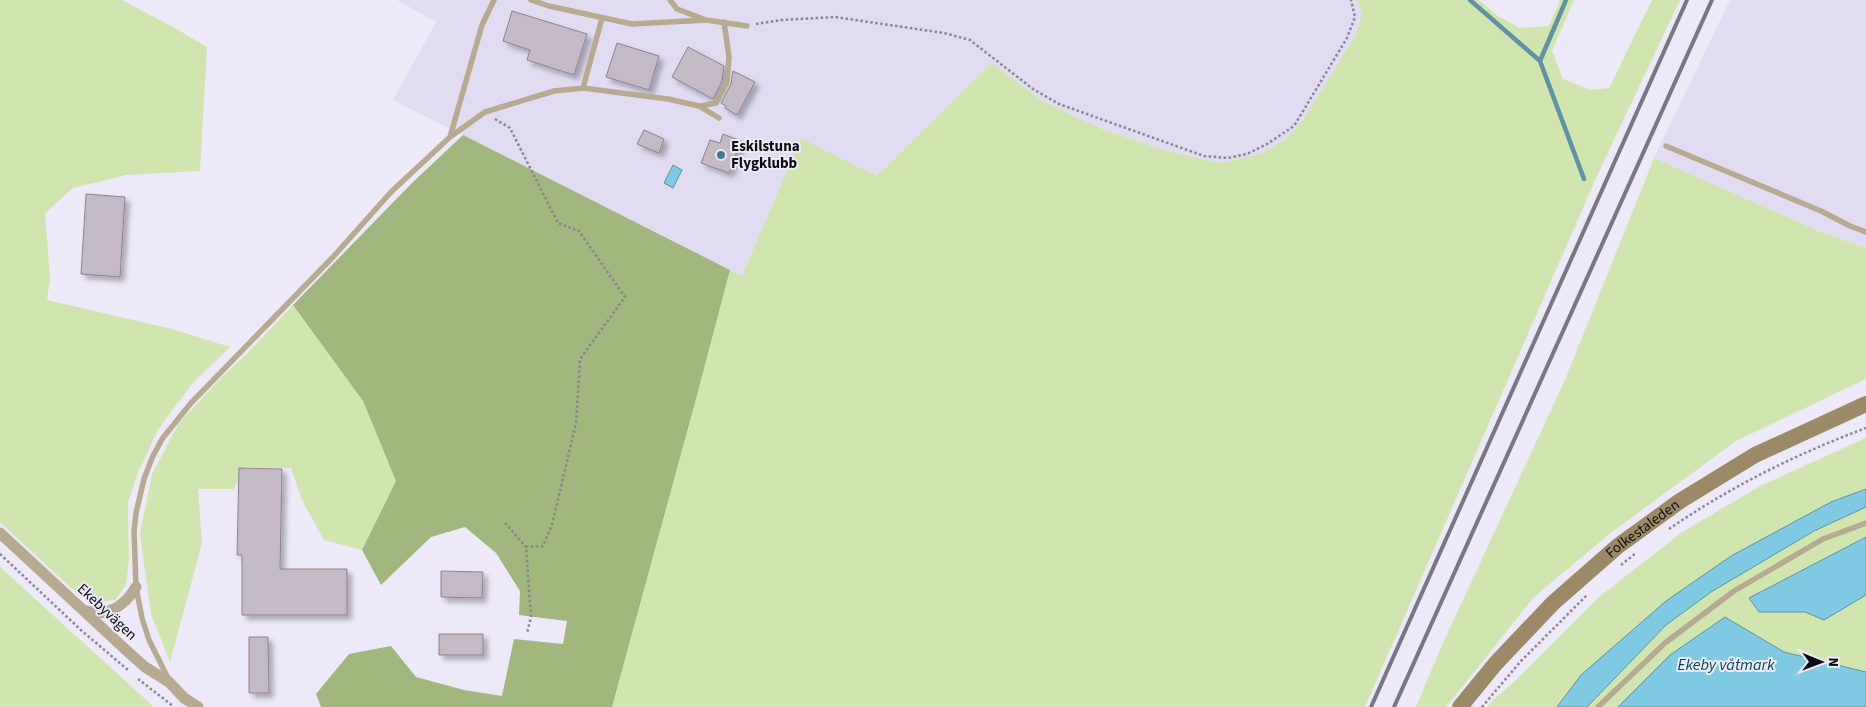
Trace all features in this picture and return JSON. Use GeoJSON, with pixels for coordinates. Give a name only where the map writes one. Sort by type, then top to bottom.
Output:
{"type":"FeatureCollection","features":[{"type":"Feature","properties":{"kind":"main road","name":"Folkestaleden"},"geometry":{"type":"LineString","coordinates":[[1460,707],[1496,664],[1553,603],[1618,546],[1680,501],[1755,455],[1866,404]]}},
{"type":"Feature","properties":{"kind":"street","name":"Ekebyvägen"},"geometry":{"type":"LineString","coordinates":[[0,533],[145,667],[170,682],[184,698],[198,707]]}},
{"type":"Feature","properties":{"kind":"street"},"geometry":{"type":"LineString","coordinates":[[83,610],[100,613],[112,611],[122,605],[136,587]]}},
{"type":"Feature","properties":{"kind":"lane"},"geometry":{"type":"LineString","coordinates":[[450,136],[482,25],[494,0]]}},
{"type":"Feature","properties":{"kind":"lane"},"geometry":{"type":"LineString","coordinates":[[531,0],[549,6],[632,24],[706,20],[747,26]]}},
{"type":"Feature","properties":{"kind":"lane"},"geometry":{"type":"LineString","coordinates":[[670,0],[677,9],[706,20]]}},
{"type":"Feature","properties":{"kind":"lane"},"geometry":{"type":"LineString","coordinates":[[583,88],[602,18]]}},
{"type":"Feature","properties":{"kind":"lane"},"geometry":{"type":"LineString","coordinates":[[699,106],[716,103],[727,82],[729,58],[724,22]]}},
{"type":"Feature","properties":{"kind":"lane"},"geometry":{"type":"LineString","coordinates":[[170,682],[144,625],[136,587],[134,531],[144,479],[162,439],[191,403],[332,257],[391,192],[450,136],[485,112],[554,91],[583,88],[668,100],[699,106],[719,118]]}},
{"type":"Feature","properties":{"kind":"lane"},"geometry":{"type":"LineString","coordinates":[[1666,146],[1821,211],[1866,232]]}},
{"type":"Feature","properties":{"kind":"lane"},"geometry":{"type":"LineString","coordinates":[[1598,707],[1665,643],[1734,591],[1823,539],[1866,523]]}},
{"type":"Feature","properties":{"kind":"path"},"geometry":{"type":"LineString","coordinates":[[747,26],[782,20],[835,17],[944,33],[970,40],[1033,89],[1059,104],[1204,156],[1228,158],[1248,154],[1294,126],[1348,38],[1355,17],[1350,0]]}},
{"type":"Feature","properties":{"kind":"path"},"geometry":{"type":"LineString","coordinates":[[485,112],[510,128],[558,223],[579,231],[625,297],[580,359],[576,423],[552,525],[542,546],[526,546]]}},
{"type":"Feature","properties":{"kind":"path"},"geometry":{"type":"LineString","coordinates":[[1665,532],[1700,508],[1762,473],[1866,428]]}},
{"type":"Feature","properties":{"kind":"path"},"geometry":{"type":"LineString","coordinates":[[505,523],[526,546],[531,616],[526,633]]}},
{"type":"Feature","properties":{"kind":"path"},"geometry":{"type":"LineString","coordinates":[[1614,570],[1640,550]]}},
{"type":"Feature","properties":{"kind":"path"},"geometry":{"type":"LineString","coordinates":[[0,554],[82,631],[174,707]]}},
{"type":"Feature","properties":{"kind":"path"},"geometry":{"type":"LineString","coordinates":[[1482,707],[1542,640],[1594,588]]}},
{"type":"Feature","properties":{"kind":"shaded area"},"geometry":{"type":"Polygon","coordinates":[[[397,0],[1357,0],[1362,14],[1356,34],[1303,120],[1286,139],[1258,156],[1220,163],[1167,151],[1102,129],[1042,101],[992,63],[875,176],[801,138],[742,276],[393,100],[436,22],[397,0]]]}},
{"type":"Feature","properties":{"kind":"shaded area"},"geometry":{"type":"Polygon","coordinates":[[[1730,0],[1866,0],[1866,248],[1818,231],[1654,158],[1730,0]]]}},
{"type":"Feature","properties":{"kind":"green space"},"geometry":{"type":"Polygon","coordinates":[[[0,0],[122,0],[207,47],[200,171],[126,175],[73,188],[45,213],[50,279],[47,300],[172,329],[230,347],[192,384],[159,428],[138,472],[128,502],[129,560],[126,585],[115,600],[92,603],[71,588],[0,522],[0,0]]]}},
{"type":"Feature","properties":{"kind":"green space"},"geometry":{"type":"Polygon","coordinates":[[[1357,0],[1479,0],[1495,14],[1519,28],[1549,26],[1560,0],[1574,0],[1552,51],[1563,79],[1590,90],[1609,88],[1652,0],[1680,0],[1597,176],[1365,707],[612,707],[730,270],[742,276],[801,138],[876,176],[992,63],[1042,101],[1102,129],[1167,151],[1220,163],[1261,154],[1286,139],[1303,120],[1356,34],[1362,14],[1357,0]]]}},
{"type":"Feature","properties":{"kind":"green space"},"geometry":{"type":"Polygon","coordinates":[[[463,135],[730,270],[612,707],[321,707],[316,694],[349,654],[391,646],[416,677],[464,690],[502,696],[514,639],[563,644],[567,621],[519,615],[520,591],[496,553],[465,527],[431,537],[381,585],[362,550],[396,481],[363,401],[293,305],[413,182],[463,135]]]}},
{"type":"Feature","properties":{"kind":"green space"},"geometry":{"type":"Polygon","coordinates":[[[1654,158],[1818,231],[1866,248],[1866,379],[1736,441],[1612,532],[1534,597],[1446,707],[1416,707],[1442,645],[1565,380],[1654,158]]]}},
{"type":"Feature","properties":{"kind":"green space"},"geometry":{"type":"Polygon","coordinates":[[[293,305],[363,401],[396,481],[362,550],[324,540],[302,500],[291,468],[245,467],[234,489],[198,489],[202,543],[170,662],[151,614],[140,534],[152,474],[179,423],[293,305]]]}},
{"type":"Feature","properties":{"kind":"green space"},"geometry":{"type":"Polygon","coordinates":[[[1866,438],[1866,489],[1831,502],[1731,556],[1666,601],[1557,707],[1487,707],[1599,597],[1681,533],[1760,486],[1866,438]]]}},
{"type":"Feature","properties":{"kind":"green space"},"geometry":{"type":"Polygon","coordinates":[[[1866,507],[1866,537],[1749,598],[1760,612],[1805,612],[1824,619],[1866,595],[1866,672],[1784,652],[1725,617],[1670,655],[1618,707],[1587,707],[1666,625],[1711,592],[1814,531],[1866,507]]]}},
{"type":"Feature","properties":{"kind":"green space"},"geometry":{"type":"Polygon","coordinates":[[[0,567],[154,707],[0,707],[0,567]]]}},
{"type":"Feature","properties":{"kind":"water"},"geometry":{"type":"Polygon","coordinates":[[[673,165],[682,170],[673,188],[664,183],[673,165]]]}},
{"type":"Feature","properties":{"kind":"water","name":"Ekeby våtmark"},"geometry":{"type":"Polygon","coordinates":[[[1866,489],[1866,507],[1814,531],[1711,592],[1666,625],[1587,707],[1557,707],[1581,675],[1666,601],[1731,556],[1831,502],[1866,489]]]}},
{"type":"Feature","properties":{"kind":"water","name":"Ekeby våtmark"},"geometry":{"type":"Polygon","coordinates":[[[1866,537],[1866,595],[1824,620],[1805,612],[1759,612],[1749,598],[1866,537]]]}},
{"type":"Feature","properties":{"kind":"water","name":"Ekeby våtmark"},"geometry":{"type":"Polygon","coordinates":[[[1725,617],[1784,652],[1866,672],[1866,707],[1618,707],[1670,655],[1725,617]]]}},
{"type":"Feature","properties":{"kind":"building"},"geometry":{"type":"Polygon","coordinates":[[[512,11],[587,34],[574,75],[527,60],[530,50],[503,41],[512,11]]]}},
{"type":"Feature","properties":{"kind":"building"},"geometry":{"type":"Polygon","coordinates":[[[617,43],[659,56],[649,90],[606,77],[617,43]]]}},
{"type":"Feature","properties":{"kind":"building"},"geometry":{"type":"Polygon","coordinates":[[[688,47],[724,66],[722,81],[713,99],[672,77],[688,47]]]}},
{"type":"Feature","properties":{"kind":"building"},"geometry":{"type":"Polygon","coordinates":[[[733,71],[755,82],[737,115],[725,108],[726,106],[721,103],[731,84],[733,71]]]}},
{"type":"Feature","properties":{"kind":"building"},"geometry":{"type":"Polygon","coordinates":[[[644,130],[664,139],[659,153],[637,144],[644,130]]]}},
{"type":"Feature","properties":{"kind":"building"},"geometry":{"type":"Polygon","coordinates":[[[723,134],[741,141],[729,173],[701,163],[710,140],[720,143],[723,134]]]}},
{"type":"Feature","properties":{"kind":"building"},"geometry":{"type":"Polygon","coordinates":[[[86,194],[125,197],[120,277],[81,274],[86,194]]]}},
{"type":"Feature","properties":{"kind":"building"},"geometry":{"type":"Polygon","coordinates":[[[239,468],[282,469],[280,569],[347,569],[347,615],[242,615],[242,555],[237,555],[239,468]]]}},
{"type":"Feature","properties":{"kind":"building"},"geometry":{"type":"Polygon","coordinates":[[[441,571],[483,572],[482,598],[441,597],[441,571]]]}},
{"type":"Feature","properties":{"kind":"building"},"geometry":{"type":"Polygon","coordinates":[[[439,634],[483,634],[483,655],[439,655],[439,634]]]}},
{"type":"Feature","properties":{"kind":"building"},"geometry":{"type":"Polygon","coordinates":[[[249,637],[268,637],[269,693],[249,693],[249,637]]]}},
{"type":"Feature","properties":{"kind":"waterway"},"geometry":{"type":"LineString","coordinates":[[1470,0],[1540,61]]}},
{"type":"Feature","properties":{"kind":"waterway"},"geometry":{"type":"LineString","coordinates":[[1566,0],[1540,61],[1584,179]]}},
{"type":"Feature","properties":{"kind":"railway"},"geometry":{"type":"LineString","coordinates":[[1371,707],[1687,0]]}},
{"type":"Feature","properties":{"kind":"railway"},"geometry":{"type":"LineString","coordinates":[[1394,707],[1712,0]]}},
{"type":"Feature","properties":{"kind":"place","name":"Eskilstuna Flygklubb"},"geometry":{"type":"Point","coordinates":[721,155]}}]}
